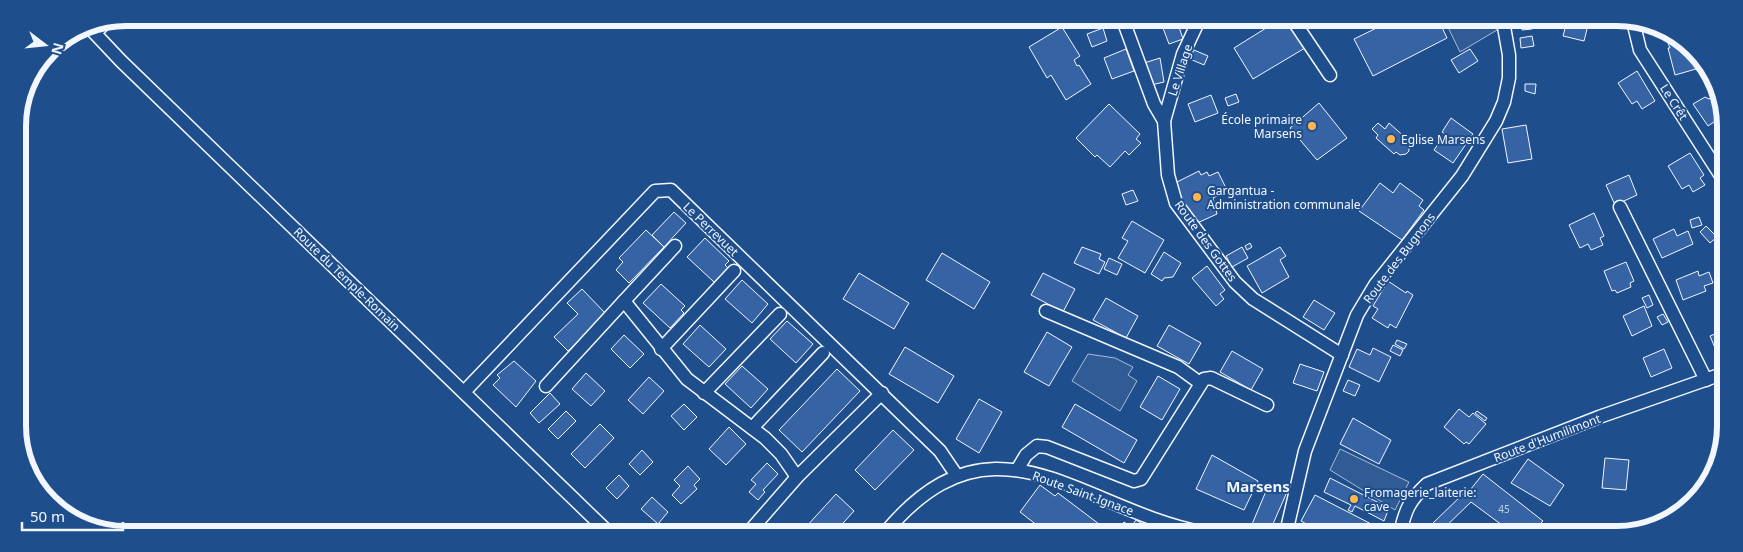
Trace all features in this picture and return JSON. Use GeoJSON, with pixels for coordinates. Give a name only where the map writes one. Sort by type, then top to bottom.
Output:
{"type":"FeatureCollection","features":[{"type":"Feature","properties":{"kind":"street","name":"Route des Gottes"},"geometry":{"type":"LineString","coordinates":[[1124,26],[1154,104],[1164,122],[1168,175],[1176,203],[1235,282],[1253,299],[1342,355]]}},
{"type":"Feature","properties":{"kind":"street","name":"Le Village"},"geometry":{"type":"LineString","coordinates":[[1164,122],[1183,54],[1196,26]]}},
{"type":"Feature","properties":{"kind":"street"},"geometry":{"type":"LineString","coordinates":[[1297,26],[1330,75]]}},
{"type":"Feature","properties":{"kind":"street","name":"Route des Bugnons"},"geometry":{"type":"LineString","coordinates":[[1288,526],[1305,451],[1357,315],[1376,285],[1462,176],[1496,121],[1504,102],[1509,78],[1509,55],[1504,26]]}},
{"type":"Feature","properties":{"kind":"street","name":"Le Crêt"},"geometry":{"type":"LineString","coordinates":[[1635,28],[1640,50],[1717,170]]}},
{"type":"Feature","properties":{"kind":"street","name":"Route du Temple-Romain"},"geometry":{"type":"LineString","coordinates":[[94,32],[121,61],[602,526]]}},
{"type":"Feature","properties":{"kind":"street","name":"Le Perrevuet"},"geometry":{"type":"LineString","coordinates":[[464,392],[655,191],[671,190],[882,393],[940,451],[957,476]]}},
{"type":"Feature","properties":{"kind":"street"},"geometry":{"type":"LineString","coordinates":[[1620,207],[1706,380]]}},
{"type":"Feature","properties":{"kind":"street"},"geometry":{"type":"LineString","coordinates":[[546,386],[675,246]]}},
{"type":"Feature","properties":{"kind":"street"},"geometry":{"type":"LineString","coordinates":[[661,349],[734,271]]}},
{"type":"Feature","properties":{"kind":"street"},"geometry":{"type":"LineString","coordinates":[[624,301],[687,379],[752,428],[781,454],[797,477]]}},
{"type":"Feature","properties":{"kind":"street"},"geometry":{"type":"LineString","coordinates":[[1046,311],[1178,367],[1200,383],[1211,378],[1267,405]]}},
{"type":"Feature","properties":{"kind":"street"},"geometry":{"type":"LineString","coordinates":[[704,393],[780,314]]}},
{"type":"Feature","properties":{"kind":"street"},"geometry":{"type":"LineString","coordinates":[[752,428],[823,353]]}},
{"type":"Feature","properties":{"kind":"street","name":"Route d'Humilimont"},"geometry":{"type":"LineString","coordinates":[[1402,526],[1406,509],[1414,496],[1427,484],[1599,417],[1717,376]]}},
{"type":"Feature","properties":{"kind":"street","name":"Route Saint-Ignace"},"geometry":{"type":"LineString","coordinates":[[1017,470],[1026,455],[1037,446],[1047,447],[1134,481],[1141,479],[1200,383]]}},
{"type":"Feature","properties":{"kind":"street"},"geometry":{"type":"LineString","coordinates":[[755,526],[797,477],[882,393]]}},
{"type":"Feature","properties":{"kind":"street","name":"Route Saint-Ignace"},"geometry":{"type":"LineString","coordinates":[[891,526],[917,499],[936,485],[957,476],[996,468],[1017,470],[1043,476],[1134,512],[1176,526]]}},
{"type":"Feature","properties":{"kind":"shaded area"},"geometry":{"type":"Polygon","coordinates":[[[1447,26],[1496,26],[1497,30],[1460,52],[1447,26]]]}},
{"type":"Feature","properties":{"kind":"shaded area"},"geometry":{"type":"Polygon","coordinates":[[[1088,354],[1115,358],[1133,367],[1128,375],[1137,381],[1120,411],[1072,381],[1088,354]]]}},
{"type":"Feature","properties":{"kind":"shaded area"},"geometry":{"type":"Polygon","coordinates":[[[1340,449],[1409,482],[1395,510],[1330,470],[1340,449]]]}},
{"type":"Feature","properties":{"kind":"building"},"geometry":{"type":"Polygon","coordinates":[[[1162,26],[1182,26],[1179,27],[1183,39],[1169,44],[1162,26]]]}},
{"type":"Feature","properties":{"kind":"building"},"geometry":{"type":"Polygon","coordinates":[[[1269,26],[1292,26],[1305,48],[1253,79],[1234,48],[1269,26]]]}},
{"type":"Feature","properties":{"kind":"building"},"geometry":{"type":"Polygon","coordinates":[[[1381,26],[1441,26],[1447,38],[1373,76],[1354,39],[1381,26]]]}},
{"type":"Feature","properties":{"kind":"building"},"geometry":{"type":"Polygon","coordinates":[[[1522,26],[1532,26],[1532,29],[1522,30],[1522,26]]]}},
{"type":"Feature","properties":{"kind":"building"},"geometry":{"type":"Polygon","coordinates":[[[1566,26],[1588,26],[1584,41],[1563,36],[1566,26]]]}},
{"type":"Feature","properties":{"kind":"building"},"geometry":{"type":"Polygon","coordinates":[[[1062,27],[1080,56],[1074,60],[1077,66],[1079,65],[1091,84],[1066,100],[1051,75],[1047,78],[1029,47],[1062,27]]]}},
{"type":"Feature","properties":{"kind":"building"},"geometry":{"type":"Polygon","coordinates":[[[1103,28],[1107,41],[1092,47],[1087,34],[1103,28]]]}},
{"type":"Feature","properties":{"kind":"building"},"geometry":{"type":"Polygon","coordinates":[[[1532,36],[1534,46],[1521,48],[1520,38],[1532,36]]]}},
{"type":"Feature","properties":{"kind":"building"},"geometry":{"type":"Polygon","coordinates":[[[1670,42],[1678,47],[1695,64],[1696,69],[1675,75],[1668,43],[1670,42]]]}},
{"type":"Feature","properties":{"kind":"building"},"geometry":{"type":"Polygon","coordinates":[[[1126,49],[1134,71],[1112,79],[1104,58],[1126,49]]]}},
{"type":"Feature","properties":{"kind":"building"},"geometry":{"type":"Polygon","coordinates":[[[1470,49],[1478,61],[1459,73],[1451,60],[1470,49]]]}},
{"type":"Feature","properties":{"kind":"building"},"geometry":{"type":"Polygon","coordinates":[[[1194,50],[1208,56],[1204,65],[1190,59],[1194,50]]]}},
{"type":"Feature","properties":{"kind":"building"},"geometry":{"type":"Polygon","coordinates":[[[1160,58],[1164,82],[1151,85],[1144,63],[1160,58]]]}},
{"type":"Feature","properties":{"kind":"building"},"geometry":{"type":"Polygon","coordinates":[[[1637,71],[1655,101],[1642,109],[1637,101],[1632,104],[1618,83],[1637,71]]]}},
{"type":"Feature","properties":{"kind":"building"},"geometry":{"type":"Polygon","coordinates":[[[1525,84],[1536,84],[1535,94],[1525,91],[1525,84]]]}},
{"type":"Feature","properties":{"kind":"building"},"geometry":{"type":"Polygon","coordinates":[[[1236,94],[1239,102],[1228,106],[1225,98],[1236,94]]]}},
{"type":"Feature","properties":{"kind":"building"},"geometry":{"type":"Polygon","coordinates":[[[1211,95],[1218,113],[1195,122],[1188,104],[1211,95]]]}},
{"type":"Feature","properties":{"kind":"building"},"geometry":{"type":"Polygon","coordinates":[[[1705,97],[1709,99],[1712,97],[1717,120],[1708,126],[1693,104],[1705,97]]]}},
{"type":"Feature","properties":{"kind":"building"},"geometry":{"type":"Polygon","coordinates":[[[1319,103],[1347,138],[1317,160],[1290,128],[1319,103]]]}},
{"type":"Feature","properties":{"kind":"building"},"geometry":{"type":"Polygon","coordinates":[[[1109,104],[1140,134],[1136,139],[1141,143],[1129,155],[1125,151],[1110,167],[1097,155],[1095,157],[1076,138],[1109,104]]]}},
{"type":"Feature","properties":{"kind":"building"},"geometry":{"type":"Polygon","coordinates":[[[1451,118],[1473,134],[1453,163],[1434,150],[1445,134],[1442,132],[1451,118]]]}},
{"type":"Feature","properties":{"kind":"building","name":"Eglise Marsens"},"geometry":{"type":"Polygon","coordinates":[[[1378,123],[1385,129],[1389,123],[1407,139],[1405,141],[1409,144],[1409,151],[1406,154],[1400,155],[1396,152],[1394,154],[1376,138],[1378,135],[1372,129],[1378,123]]]}},
{"type":"Feature","properties":{"kind":"building"},"geometry":{"type":"Polygon","coordinates":[[[1526,125],[1532,159],[1508,163],[1502,129],[1526,125]]]}},
{"type":"Feature","properties":{"kind":"building"},"geometry":{"type":"Polygon","coordinates":[[[1690,153],[1704,175],[1700,178],[1705,185],[1693,192],[1689,185],[1682,189],[1668,166],[1690,153]]]}},
{"type":"Feature","properties":{"kind":"building","name":"Gargantua - Administration communale"},"geometry":{"type":"Polygon","coordinates":[[[1199,171],[1201,175],[1207,172],[1209,176],[1218,172],[1226,188],[1216,192],[1217,196],[1213,198],[1217,214],[1195,224],[1173,184],[1199,171]]]}},
{"type":"Feature","properties":{"kind":"building"},"geometry":{"type":"Polygon","coordinates":[[[1629,175],[1637,195],[1615,205],[1606,185],[1629,175]]]}},
{"type":"Feature","properties":{"kind":"building"},"geometry":{"type":"Polygon","coordinates":[[[1380,183],[1393,193],[1400,183],[1423,200],[1419,206],[1424,210],[1402,240],[1359,211],[1380,183]]]}},
{"type":"Feature","properties":{"kind":"building"},"geometry":{"type":"Polygon","coordinates":[[[1133,190],[1138,201],[1126,205],[1122,194],[1133,190]]]}},
{"type":"Feature","properties":{"kind":"building"},"geometry":{"type":"Polygon","coordinates":[[[674,212],[686,223],[664,247],[652,235],[674,212]]]}},
{"type":"Feature","properties":{"kind":"building"},"geometry":{"type":"Polygon","coordinates":[[[1594,213],[1604,236],[1600,238],[1603,245],[1591,250],[1588,244],[1580,248],[1569,225],[1594,213]]]}},
{"type":"Feature","properties":{"kind":"building"},"geometry":{"type":"Polygon","coordinates":[[[1699,217],[1702,225],[1692,228],[1690,220],[1699,217]]]}},
{"type":"Feature","properties":{"kind":"building"},"geometry":{"type":"Polygon","coordinates":[[[1132,221],[1164,240],[1145,273],[1118,258],[1128,241],[1122,238],[1132,221]]]}},
{"type":"Feature","properties":{"kind":"building"},"geometry":{"type":"Polygon","coordinates":[[[1706,226],[1717,237],[1710,243],[1700,232],[1706,226]]]}},
{"type":"Feature","properties":{"kind":"building"},"geometry":{"type":"Polygon","coordinates":[[[1674,229],[1677,236],[1688,231],[1693,244],[1662,258],[1653,239],[1674,229]]]}},
{"type":"Feature","properties":{"kind":"building"},"geometry":{"type":"Polygon","coordinates":[[[646,230],[664,247],[629,283],[616,270],[623,262],[619,258],[646,230]]]}},
{"type":"Feature","properties":{"kind":"building"},"geometry":{"type":"Polygon","coordinates":[[[705,238],[729,261],[725,265],[728,268],[714,282],[687,257],[705,238]]]}},
{"type":"Feature","properties":{"kind":"building"},"geometry":{"type":"Polygon","coordinates":[[[1250,243],[1252,247],[1247,250],[1245,246],[1250,243]]]}},
{"type":"Feature","properties":{"kind":"building"},"geometry":{"type":"Polygon","coordinates":[[[1082,247],[1101,254],[1099,259],[1105,262],[1099,274],[1074,263],[1082,247]]]}},
{"type":"Feature","properties":{"kind":"building"},"geometry":{"type":"Polygon","coordinates":[[[1242,247],[1248,258],[1232,267],[1226,256],[1242,247]]]}},
{"type":"Feature","properties":{"kind":"building"},"geometry":{"type":"Polygon","coordinates":[[[1280,247],[1286,256],[1280,260],[1289,277],[1262,293],[1247,266],[1280,247]]]}},
{"type":"Feature","properties":{"kind":"building"},"geometry":{"type":"Polygon","coordinates":[[[1164,252],[1181,263],[1173,277],[1164,278],[1162,281],[1151,274],[1164,252]]]}},
{"type":"Feature","properties":{"kind":"building"},"geometry":{"type":"Polygon","coordinates":[[[942,253],[990,282],[974,309],[926,280],[942,253]]]}},
{"type":"Feature","properties":{"kind":"building"},"geometry":{"type":"Polygon","coordinates":[[[1109,258],[1122,264],[1117,275],[1104,269],[1109,258]]]}},
{"type":"Feature","properties":{"kind":"building"},"geometry":{"type":"Polygon","coordinates":[[[1626,262],[1634,281],[1630,283],[1631,287],[1617,293],[1615,290],[1612,291],[1604,271],[1626,262]]]}},
{"type":"Feature","properties":{"kind":"building"},"geometry":{"type":"Polygon","coordinates":[[[1207,266],[1225,290],[1220,294],[1224,299],[1216,306],[1192,278],[1207,266]]]}},
{"type":"Feature","properties":{"kind":"building"},"geometry":{"type":"Polygon","coordinates":[[[1698,271],[1699,276],[1709,272],[1713,283],[1704,286],[1706,291],[1683,300],[1676,280],[1698,271]]]}},
{"type":"Feature","properties":{"kind":"building"},"geometry":{"type":"Polygon","coordinates":[[[859,273],[909,303],[894,329],[843,299],[859,273]]]}},
{"type":"Feature","properties":{"kind":"building"},"geometry":{"type":"Polygon","coordinates":[[[1043,273],[1075,289],[1063,312],[1031,295],[1043,273]]]}},
{"type":"Feature","properties":{"kind":"building"},"geometry":{"type":"Polygon","coordinates":[[[742,280],[768,304],[752,323],[725,299],[742,280]]]}},
{"type":"Feature","properties":{"kind":"building"},"geometry":{"type":"Polygon","coordinates":[[[1388,281],[1406,293],[1407,291],[1413,295],[1396,328],[1390,324],[1388,328],[1372,318],[1378,309],[1373,306],[1388,281]]]}},
{"type":"Feature","properties":{"kind":"building"},"geometry":{"type":"Polygon","coordinates":[[[661,284],[685,306],[681,310],[684,313],[670,328],[643,303],[661,284]]]}},
{"type":"Feature","properties":{"kind":"building"},"geometry":{"type":"Polygon","coordinates":[[[582,289],[606,314],[568,351],[554,337],[578,314],[567,303],[582,289]]]}},
{"type":"Feature","properties":{"kind":"building"},"geometry":{"type":"Polygon","coordinates":[[[1649,295],[1653,305],[1647,308],[1642,298],[1649,295]]]}},
{"type":"Feature","properties":{"kind":"building"},"geometry":{"type":"Polygon","coordinates":[[[1106,298],[1138,316],[1126,338],[1093,320],[1106,298]]]}},
{"type":"Feature","properties":{"kind":"building"},"geometry":{"type":"Polygon","coordinates":[[[1314,300],[1335,313],[1324,330],[1303,317],[1314,300]]]}},
{"type":"Feature","properties":{"kind":"building"},"geometry":{"type":"Polygon","coordinates":[[[1644,306],[1652,326],[1632,336],[1623,316],[1644,306]]]}},
{"type":"Feature","properties":{"kind":"building"},"geometry":{"type":"Polygon","coordinates":[[[1663,314],[1668,322],[1662,325],[1657,317],[1663,314]]]}},
{"type":"Feature","properties":{"kind":"building"},"geometry":{"type":"Polygon","coordinates":[[[787,321],[813,344],[796,363],[770,339],[787,321]]]}},
{"type":"Feature","properties":{"kind":"building"},"geometry":{"type":"Polygon","coordinates":[[[700,325],[726,349],[709,367],[683,344],[700,325]]]}},
{"type":"Feature","properties":{"kind":"building"},"geometry":{"type":"Polygon","coordinates":[[[1169,325],[1201,343],[1189,364],[1157,346],[1169,325]]]}},
{"type":"Feature","properties":{"kind":"building"},"geometry":{"type":"Polygon","coordinates":[[[1047,332],[1072,347],[1049,386],[1024,372],[1047,332]]]}},
{"type":"Feature","properties":{"kind":"building"},"geometry":{"type":"Polygon","coordinates":[[[1717,333],[1717,353],[1710,336],[1717,333]]]}},
{"type":"Feature","properties":{"kind":"building"},"geometry":{"type":"Polygon","coordinates":[[[624,335],[644,354],[630,368],[611,349],[624,335]]]}},
{"type":"Feature","properties":{"kind":"building"},"geometry":{"type":"Polygon","coordinates":[[[1397,340],[1407,344],[1404,349],[1395,344],[1397,340]]]}},
{"type":"Feature","properties":{"kind":"building"},"geometry":{"type":"Polygon","coordinates":[[[1393,345],[1403,350],[1400,356],[1390,351],[1393,345]]]}},
{"type":"Feature","properties":{"kind":"building"},"geometry":{"type":"Polygon","coordinates":[[[905,347],[954,376],[938,403],[889,374],[905,347]]]}},
{"type":"Feature","properties":{"kind":"building"},"geometry":{"type":"Polygon","coordinates":[[[1373,348],[1391,357],[1379,382],[1349,367],[1357,349],[1370,355],[1373,348]]]}},
{"type":"Feature","properties":{"kind":"building"},"geometry":{"type":"Polygon","coordinates":[[[1664,349],[1672,368],[1651,377],[1643,358],[1664,349]]]}},
{"type":"Feature","properties":{"kind":"building"},"geometry":{"type":"Polygon","coordinates":[[[1232,351],[1263,369],[1251,390],[1220,372],[1232,351]]]}},
{"type":"Feature","properties":{"kind":"building"},"geometry":{"type":"Polygon","coordinates":[[[514,361],[536,381],[516,407],[493,385],[500,378],[497,375],[514,361]]]}},
{"type":"Feature","properties":{"kind":"building"},"geometry":{"type":"Polygon","coordinates":[[[1300,364],[1324,372],[1317,391],[1293,383],[1300,364]]]}},
{"type":"Feature","properties":{"kind":"building"},"geometry":{"type":"Polygon","coordinates":[[[742,366],[768,389],[751,408],[725,384],[742,366]]]}},
{"type":"Feature","properties":{"kind":"building"},"geometry":{"type":"Polygon","coordinates":[[[837,369],[860,391],[802,452],[779,430],[837,369]]]}},
{"type":"Feature","properties":{"kind":"building"},"geometry":{"type":"Polygon","coordinates":[[[586,373],[605,391],[591,406],[572,389],[586,373]]]}},
{"type":"Feature","properties":{"kind":"building"},"geometry":{"type":"Polygon","coordinates":[[[1158,376],[1180,389],[1162,420],[1140,407],[1158,376]]]}},
{"type":"Feature","properties":{"kind":"building"},"geometry":{"type":"Polygon","coordinates":[[[649,377],[664,391],[643,414],[628,400],[649,377]]]}},
{"type":"Feature","properties":{"kind":"building"},"geometry":{"type":"Polygon","coordinates":[[[1348,380],[1360,385],[1355,396],[1343,391],[1348,380]]]}},
{"type":"Feature","properties":{"kind":"building"},"geometry":{"type":"Polygon","coordinates":[[[550,393],[560,404],[539,423],[530,413],[550,393]]]}},
{"type":"Feature","properties":{"kind":"building"},"geometry":{"type":"Polygon","coordinates":[[[979,399],[1002,412],[979,453],[956,439],[979,399]]]}},
{"type":"Feature","properties":{"kind":"building"},"geometry":{"type":"Polygon","coordinates":[[[684,404],[697,417],[684,430],[671,416],[684,404]]]}},
{"type":"Feature","properties":{"kind":"building"},"geometry":{"type":"Polygon","coordinates":[[[1075,404],[1137,440],[1124,463],[1062,427],[1075,404]]]}},
{"type":"Feature","properties":{"kind":"building"},"geometry":{"type":"Polygon","coordinates":[[[1459,409],[1469,417],[1473,413],[1486,424],[1469,444],[1466,442],[1464,444],[1444,427],[1459,409]]]}},
{"type":"Feature","properties":{"kind":"building"},"geometry":{"type":"Polygon","coordinates":[[[566,411],[576,421],[558,439],[548,429],[566,411]]]}},
{"type":"Feature","properties":{"kind":"building"},"geometry":{"type":"Polygon","coordinates":[[[1477,411],[1487,418],[1485,421],[1475,413],[1477,411]]]}},
{"type":"Feature","properties":{"kind":"building"},"geometry":{"type":"Polygon","coordinates":[[[1353,418],[1391,440],[1379,464],[1340,444],[1353,418]]]}},
{"type":"Feature","properties":{"kind":"building"},"geometry":{"type":"Polygon","coordinates":[[[600,424],[614,438],[585,468],[571,454],[600,424]]]}},
{"type":"Feature","properties":{"kind":"building"},"geometry":{"type":"Polygon","coordinates":[[[729,427],[746,444],[726,465],[709,449],[729,427]]]}},
{"type":"Feature","properties":{"kind":"building"},"geometry":{"type":"Polygon","coordinates":[[[893,430],[914,450],[875,490],[855,470],[893,430]]]}},
{"type":"Feature","properties":{"kind":"building"},"geometry":{"type":"Polygon","coordinates":[[[642,450],[653,462],[640,475],[629,464],[642,450]]]}},
{"type":"Feature","properties":{"kind":"building"},"geometry":{"type":"Polygon","coordinates":[[[1212,455],[1258,481],[1244,510],[1196,489],[1212,455]]]}},
{"type":"Feature","properties":{"kind":"building"},"geometry":{"type":"Polygon","coordinates":[[[1605,458],[1629,460],[1626,490],[1602,488],[1605,458]]]}},
{"type":"Feature","properties":{"kind":"building"},"geometry":{"type":"Polygon","coordinates":[[[1528,459],[1564,485],[1550,506],[1511,483],[1528,459]]]}},
{"type":"Feature","properties":{"kind":"building"},"geometry":{"type":"Polygon","coordinates":[[[767,463],[778,474],[763,490],[765,492],[758,500],[749,492],[756,484],[751,480],[767,463]]]}},
{"type":"Feature","properties":{"kind":"building"},"geometry":{"type":"Polygon","coordinates":[[[688,466],[700,479],[694,485],[697,489],[681,504],[672,495],[680,486],[674,480],[688,466]]]}},
{"type":"Feature","properties":{"kind":"building"},"geometry":{"type":"Polygon","coordinates":[[[1483,474],[1543,521],[1540,524],[1543,526],[1503,526],[1471,502],[1446,526],[1431,525],[1464,493],[1466,495],[1483,474]]]}},
{"type":"Feature","properties":{"kind":"building"},"geometry":{"type":"Polygon","coordinates":[[[619,475],[629,486],[617,499],[606,488],[619,475]]]}},
{"type":"Feature","properties":{"kind":"building","name":"Fromagerie_laiterie: cave"},"geometry":{"type":"Polygon","coordinates":[[[1330,478],[1389,508],[1384,521],[1355,506],[1352,512],[1348,510],[1351,505],[1324,492],[1330,478]]]}},
{"type":"Feature","properties":{"kind":"building"},"geometry":{"type":"Polygon","coordinates":[[[1269,484],[1287,492],[1272,526],[1251,526],[1269,484]]]}},
{"type":"Feature","properties":{"kind":"building"},"geometry":{"type":"Polygon","coordinates":[[[1040,485],[1055,496],[1058,493],[1099,524],[1097,526],[1038,526],[1020,512],[1040,485]]]}},
{"type":"Feature","properties":{"kind":"building"},"geometry":{"type":"Polygon","coordinates":[[[836,494],[854,511],[840,526],[807,526],[836,494]]]}},
{"type":"Feature","properties":{"kind":"building"},"geometry":{"type":"Polygon","coordinates":[[[1315,495],[1375,526],[1310,526],[1301,521],[1315,495]]]}},
{"type":"Feature","properties":{"kind":"building"},"geometry":{"type":"Polygon","coordinates":[[[652,497],[668,512],[658,524],[641,509],[652,497]]]}},
{"type":"Feature","properties":{"kind":"building"},"geometry":{"type":"Polygon","coordinates":[[[1136,520],[1146,526],[1132,526],[1136,520]]]}},
{"type":"Feature","properties":{"kind":"building"},"geometry":{"type":"Polygon","coordinates":[[[1124,522],[1130,526],[1121,526],[1124,522]]]}},
{"type":"Feature","properties":{"kind":"place","name":"École primaire Marsens"},"geometry":{"type":"Point","coordinates":[1312,126]}},
{"type":"Feature","properties":{"kind":"place","name":"Eglise Marsens"},"geometry":{"type":"Point","coordinates":[1391,139]}},
{"type":"Feature","properties":{"kind":"place","name":"Gargantua - Administration communale"},"geometry":{"type":"Point","coordinates":[1197,197]}},
{"type":"Feature","properties":{"kind":"place","name":"Fromagerie_laiterie: cave"},"geometry":{"type":"Point","coordinates":[1354,499]}},
{"type":"Feature","properties":{"kind":"district","name":"Marsens"},"geometry":{"type":"Point","coordinates":[1258,486]}}]}
